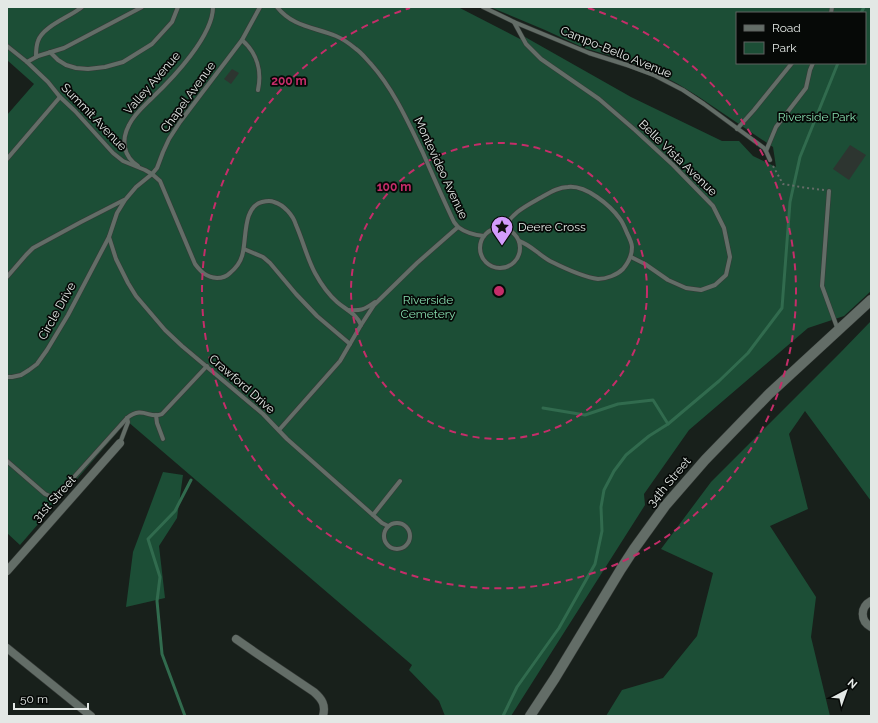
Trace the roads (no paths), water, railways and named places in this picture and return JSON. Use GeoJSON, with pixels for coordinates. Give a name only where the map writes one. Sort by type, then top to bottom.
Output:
{"type":"FeatureCollection","features":[{"type":"Feature","properties":{"kind":"street","name":"34th Street"},"geometry":{"type":"LineString","coordinates":[[530,716],[555,678],[621,568],[665,506],[705,460],[769,394],[871,300]]}},
{"type":"Feature","properties":{"kind":"street","name":"31st Street"},"geometry":{"type":"LineString","coordinates":[[7,571],[120,444]]}},
{"type":"Feature","properties":{"kind":"street"},"geometry":{"type":"LineString","coordinates":[[871,601],[864,607],[862,613],[863,620],[871,627]]}},
{"type":"Feature","properties":{"kind":"street"},"geometry":{"type":"LineString","coordinates":[[236,639],[314,692],[323,702],[325,709],[324,716]]}},
{"type":"Feature","properties":{"kind":"street"},"geometry":{"type":"LineString","coordinates":[[7,648],[90,716]]}},
{"type":"Feature","properties":{"kind":"lane"},"geometry":{"type":"LineString","coordinates":[[36,57],[36,47],[41,35],[60,20],[82,7]]}},
{"type":"Feature","properties":{"kind":"lane"},"geometry":{"type":"LineString","coordinates":[[27,62],[36,57],[64,48],[142,7]]}},
{"type":"Feature","properties":{"kind":"lane"},"geometry":{"type":"LineString","coordinates":[[50,52],[66,65],[76,68],[104,68],[123,62],[152,44],[172,22],[178,7]]}},
{"type":"Feature","properties":{"kind":"lane","name":"Valley Avenue"},"geometry":{"type":"LineString","coordinates":[[145,170],[135,164],[126,153],[124,140],[129,124],[192,53],[207,30],[213,12],[213,7]]}},
{"type":"Feature","properties":{"kind":"lane","name":"Chapel Avenue"},"geometry":{"type":"LineString","coordinates":[[109,237],[117,214],[125,200],[136,187],[157,168],[162,152],[180,122],[242,40],[260,7]]}},
{"type":"Feature","properties":{"kind":"lane","name":"Montevideo Avenue"},"geometry":{"type":"LineString","coordinates":[[277,7],[294,22],[344,40],[356,48],[379,73],[399,102],[454,222],[458,227],[416,263],[380,298],[360,325],[340,361],[279,430]]}},
{"type":"Feature","properties":{"kind":"lane","name":"Campo-Bello Avenue"},"geometry":{"type":"LineString","coordinates":[[483,7],[514,22],[589,53],[654,75],[683,90],[766,151],[770,160]]}},
{"type":"Feature","properties":{"kind":"lane","name":"Belle Vista Avenue"},"geometry":{"type":"LineString","coordinates":[[514,22],[526,44],[541,59],[606,104],[636,130],[713,206],[724,228],[730,257],[726,275],[715,285],[700,290],[686,288],[668,280],[645,264],[631,257]]}},
{"type":"Feature","properties":{"kind":"lane"},"geometry":{"type":"LineString","coordinates":[[242,40],[253,54],[259,67],[260,80],[258,90]]}},
{"type":"Feature","properties":{"kind":"lane","name":"Summit Avenue"},"geometry":{"type":"LineString","coordinates":[[7,46],[48,82],[60,97],[122,162],[145,170],[160,181],[195,264],[204,275],[222,278],[227,276],[238,265],[244,249],[247,222],[250,213],[254,206],[260,202],[267,200],[273,201],[286,209],[295,222],[315,273],[326,291],[338,304],[357,317],[360,325]]}},
{"type":"Feature","properties":{"kind":"lane"},"geometry":{"type":"LineString","coordinates":[[737,129],[791,64]]}},
{"type":"Feature","properties":{"kind":"lane"},"geometry":{"type":"LineString","coordinates":[[766,151],[776,127],[806,88],[812,64]]}},
{"type":"Feature","properties":{"kind":"lane"},"geometry":{"type":"LineString","coordinates":[[7,159],[60,97]]}},
{"type":"Feature","properties":{"kind":"lane"},"geometry":{"type":"LineString","coordinates":[[504,229],[512,216],[526,206],[556,189],[567,186],[577,187],[594,195],[604,202],[621,220],[632,247],[631,257],[620,272],[614,276],[600,279],[584,276],[550,261],[526,244],[519,241]]}},
{"type":"Feature","properties":{"kind":"lane"},"geometry":{"type":"LineString","coordinates":[[829,191],[822,286],[838,331]]}},
{"type":"Feature","properties":{"kind":"lane"},"geometry":{"type":"LineString","coordinates":[[7,277],[34,248],[125,200]]}},
{"type":"Feature","properties":{"kind":"lane"},"geometry":{"type":"LineString","coordinates":[[458,227],[464,231],[484,236]]}},
{"type":"Feature","properties":{"kind":"lane"},"geometry":{"type":"LineString","coordinates":[[493,229],[504,229],[515,235],[521,247],[520,252],[516,261],[510,266],[503,269],[494,268],[487,264],[482,258],[480,251],[481,242],[487,232],[493,229]]}},
{"type":"Feature","properties":{"kind":"lane","name":"Crawford Drive"},"geometry":{"type":"LineString","coordinates":[[109,237],[116,259],[128,284],[136,296],[165,330],[263,414],[287,439],[373,515],[388,526]]}},
{"type":"Feature","properties":{"kind":"lane","name":"Circle Drive"},"geometry":{"type":"LineString","coordinates":[[7,377],[25,373],[37,364],[44,355],[68,315],[109,237]]}},
{"type":"Feature","properties":{"kind":"lane"},"geometry":{"type":"LineString","coordinates":[[244,249],[263,257],[270,263],[317,316],[350,344]]}},
{"type":"Feature","properties":{"kind":"lane"},"geometry":{"type":"LineString","coordinates":[[347,310],[366,308],[380,298]]}},
{"type":"Feature","properties":{"kind":"lane"},"geometry":{"type":"LineString","coordinates":[[7,460],[45,494],[52,497],[57,495],[131,414],[140,412],[156,415],[162,414],[207,366]]}},
{"type":"Feature","properties":{"kind":"lane"},"geometry":{"type":"LineString","coordinates":[[156,415],[157,423],[163,439]]}},
{"type":"Feature","properties":{"kind":"lane"},"geometry":{"type":"LineString","coordinates":[[120,444],[128,422],[127,418]]}},
{"type":"Feature","properties":{"kind":"lane"},"geometry":{"type":"LineString","coordinates":[[373,515],[400,480]]}},
{"type":"Feature","properties":{"kind":"lane"},"geometry":{"type":"LineString","coordinates":[[394,523],[401,523],[406,526],[410,535],[408,543],[399,548],[388,546],[385,541],[384,531],[388,526],[394,523]]}},
{"type":"Feature","properties":{"kind":"waterway"},"geometry":{"type":"LineString","coordinates":[[862,12],[864,7]]}},
{"type":"Feature","properties":{"kind":"waterway"},"geometry":{"type":"LineString","coordinates":[[503,716],[517,687],[559,628],[595,564],[602,531],[601,507],[604,490],[614,471],[626,455],[649,436],[668,424],[719,381],[748,353],[782,308],[790,202],[800,157],[838,64]]}},
{"type":"Feature","properties":{"kind":"waterway"},"geometry":{"type":"LineString","coordinates":[[543,408],[585,415],[618,404],[653,400],[668,424]]}},
{"type":"Feature","properties":{"kind":"waterway"},"geometry":{"type":"LineString","coordinates":[[185,716],[162,654],[157,601],[160,577],[148,539],[175,511],[191,480]]}},
{"type":"Feature","properties":{"kind":"place","name":"Deere Cross"},"geometry":{"type":"Point","coordinates":[502,246]}},
{"type":"Feature","properties":{"kind":"park label","name":"Riverside Park"},"geometry":{"type":"Point","coordinates":[817,117]}},
{"type":"Feature","properties":{"kind":"park label","name":"Riverside Cemetery"},"geometry":{"type":"Point","coordinates":[428,307]}}]}
